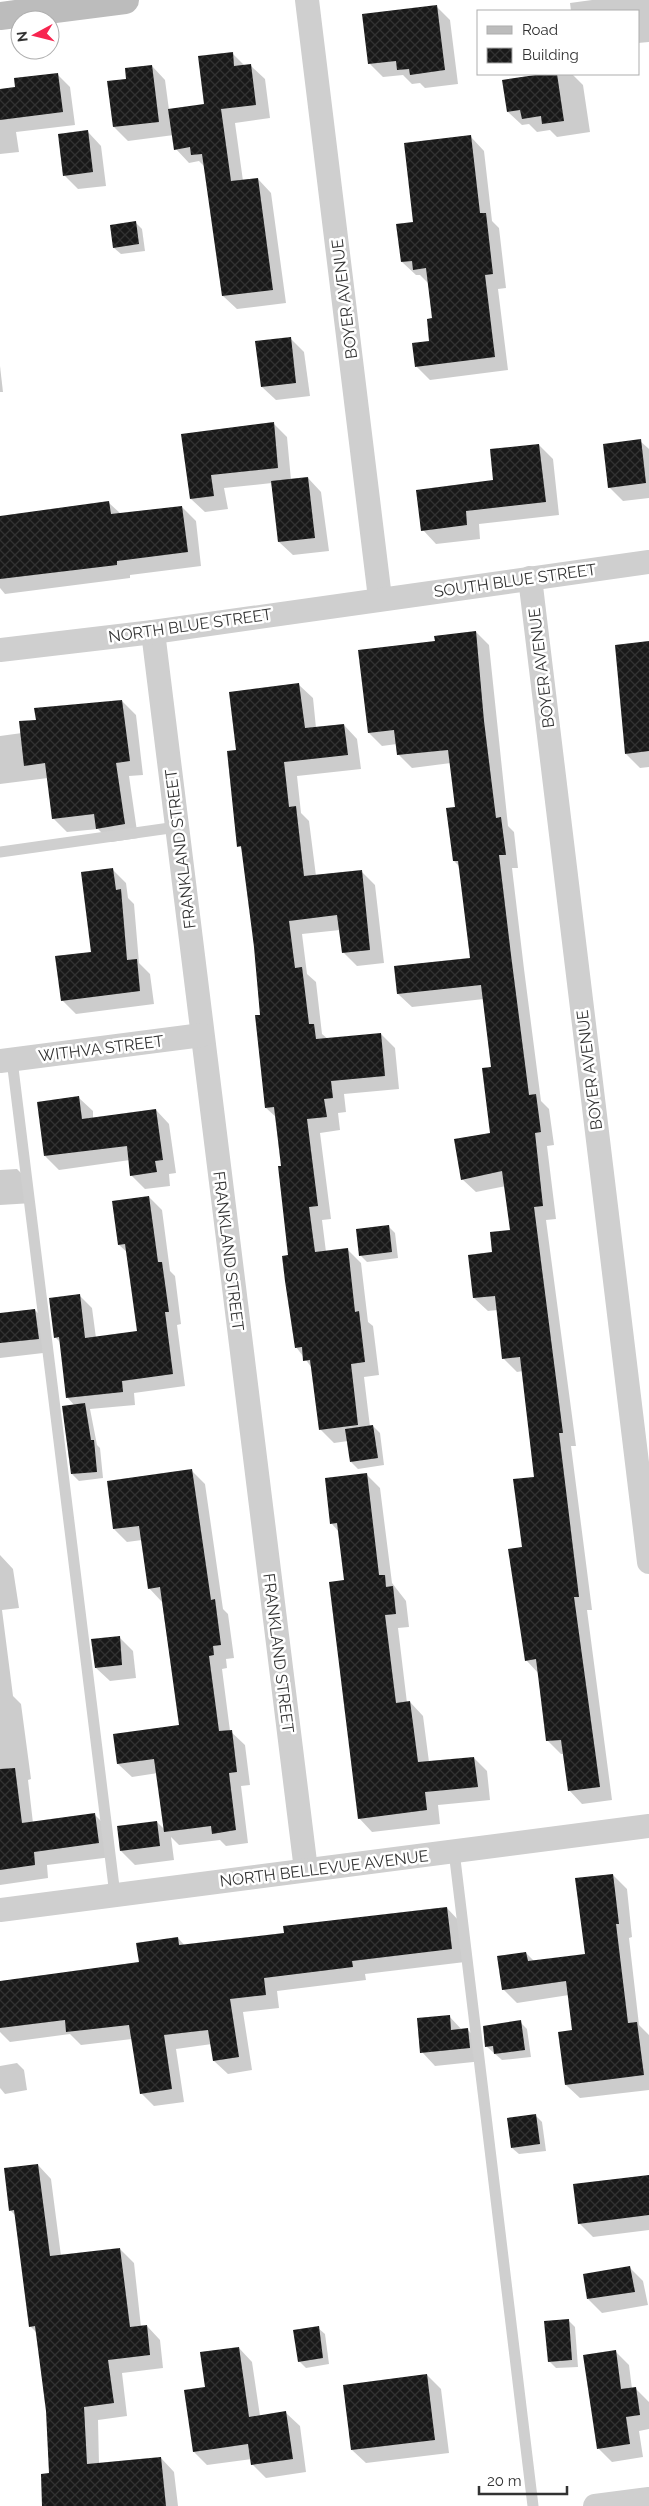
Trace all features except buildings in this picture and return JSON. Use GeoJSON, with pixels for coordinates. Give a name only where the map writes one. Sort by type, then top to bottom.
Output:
{"type":"FeatureCollection","features":[{"type":"Feature","properties":{"kind":"main road"},"geometry":{"type":"LineString","coordinates":[[0,16],[125,0]]}},
{"type":"Feature","properties":{"kind":"street","name":"BOYER AVENUE"},"geometry":{"type":"LineString","coordinates":[[307,0],[380,598]]}},
{"type":"Feature","properties":{"kind":"street","name":"SOUTH BLUE STREET"},"geometry":{"type":"LineString","coordinates":[[380,598],[649,562]]}},
{"type":"Feature","properties":{"kind":"street","name":"BOYER AVENUE"},"geometry":{"type":"LineString","coordinates":[[530,578],[649,1562]]}},
{"type":"Feature","properties":{"kind":"street","name":"NORTH BLUE STREET"},"geometry":{"type":"LineString","coordinates":[[0,650],[153,632],[380,598]]}},
{"type":"Feature","properties":{"kind":"street","name":"FRANKLAND STREET"},"geometry":{"type":"LineString","coordinates":[[153,632],[306,1870]]}},
{"type":"Feature","properties":{"kind":"street","name":"WITHVA STREET"},"geometry":{"type":"LineString","coordinates":[[6,1060],[202,1035]]}},
{"type":"Feature","properties":{"kind":"street","name":"NORTH BELLEVUE AVENUE"},"geometry":{"type":"LineString","coordinates":[[0,1910],[649,1826]]}},
{"type":"Feature","properties":{"kind":"street"},"geometry":{"type":"LineString","coordinates":[[595,2506],[649,2499]]}},
{"type":"Feature","properties":{"kind":"lane"},"geometry":{"type":"LineString","coordinates":[[0,852],[177,827]]}},
{"type":"Feature","properties":{"kind":"lane"},"geometry":{"type":"LineString","coordinates":[[6,1060],[115,1895]]}},
{"type":"Feature","properties":{"kind":"lane"},"geometry":{"type":"LineString","coordinates":[[454,1851],[533,2506]]}}]}
